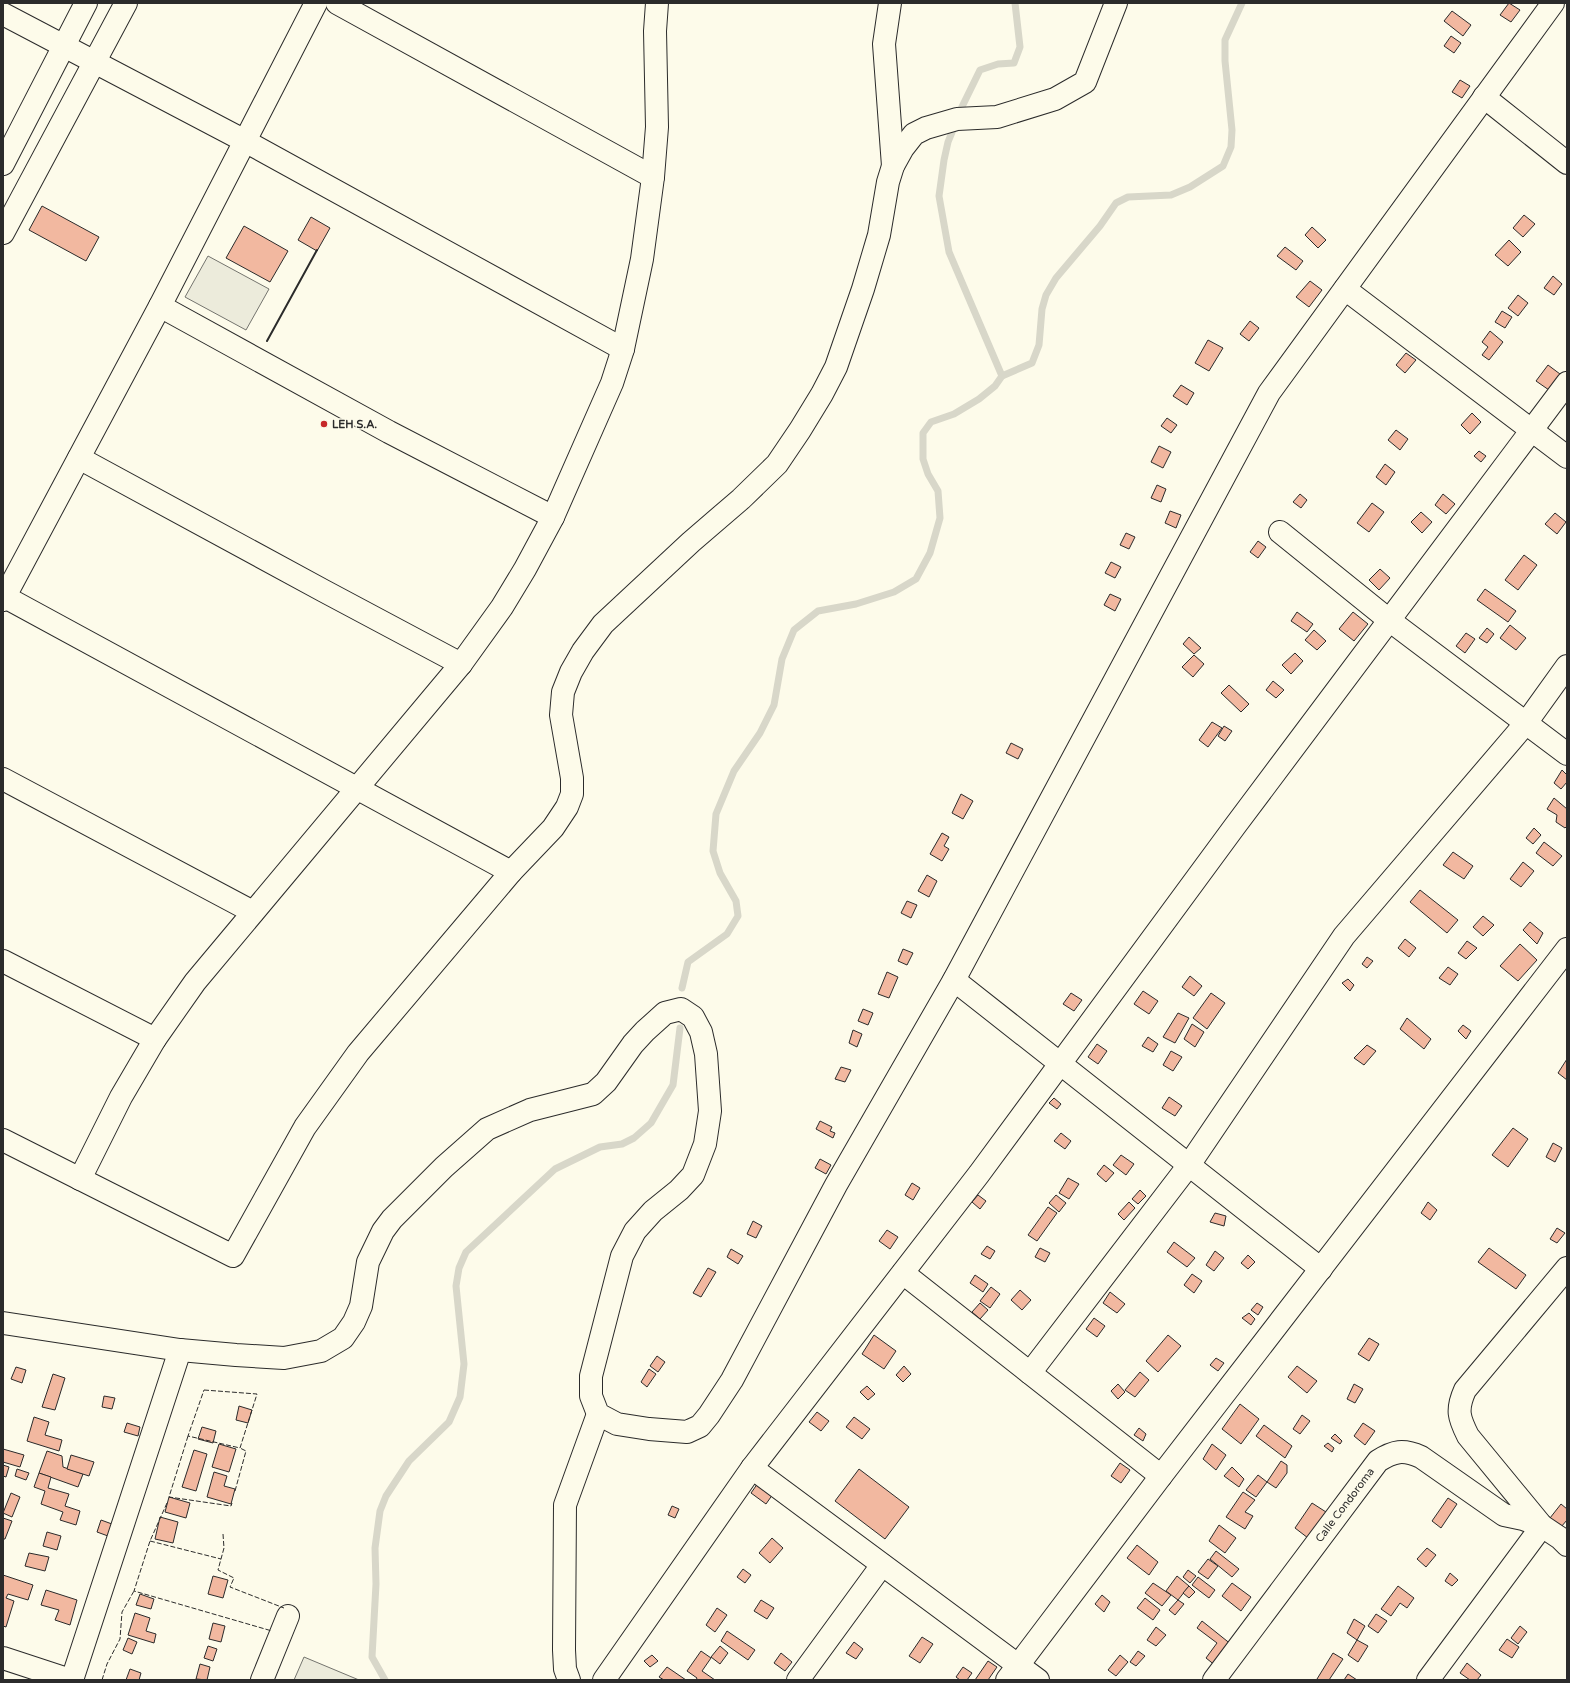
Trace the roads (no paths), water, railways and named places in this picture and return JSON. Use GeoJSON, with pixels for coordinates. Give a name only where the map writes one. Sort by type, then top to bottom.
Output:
{"type":"FeatureCollection","features":[{"type":"Feature","properties":{"kind":"street"},"geometry":{"type":"LineString","coordinates":[[3,164],[86,3]]}},
{"type":"Feature","properties":{"kind":"street"},"geometry":{"type":"LineString","coordinates":[[3,233],[126,3]]}},
{"type":"Feature","properties":{"kind":"street"},"geometry":{"type":"LineString","coordinates":[[316,3],[160,306],[79,458],[10,571],[4,599],[511,872]]}},
{"type":"Feature","properties":{"kind":"street"},"geometry":{"type":"LineString","coordinates":[[337,3],[653,177]]}},
{"type":"Feature","properties":{"kind":"street"},"geometry":{"type":"LineString","coordinates":[[80,1179],[121,1097],[155,1039],[195,982],[461,664],[526,569],[553,517],[612,383],[624,349],[642,260],[653,177],[657,127],[655,31],[657,3]]}},
{"type":"Feature","properties":{"kind":"street"},"geometry":{"type":"LineString","coordinates":[[890,3],[884,44],[893,166]]}},
{"type":"Feature","properties":{"kind":"street"},"geometry":{"type":"LineString","coordinates":[[3,1140],[233,1256],[305,1127],[354,1059],[511,872],[553,828],[567,807],[572,794],[572,778],[562,715],[563,692],[571,672],[583,651],[603,624],[691,542],[741,499],[777,464],[822,394],[836,367],[863,289],[879,235],[888,182],[893,166],[903,148],[914,134],[926,128],[957,119],[998,117],[1055,99],[1086,82],[1116,3]]}},
{"type":"Feature","properties":{"kind":"street"},"geometry":{"type":"LineString","coordinates":[[3,1323],[180,1350],[284,1358],[321,1351],[343,1338],[354,1322],[361,1306],[368,1262],[383,1231],[392,1219],[444,1167],[487,1129],[530,1110],[593,1094],[606,1082],[633,1044],[645,1031],[666,1013],[681,1009],[693,1018],[701,1032],[706,1054],[710,1111],[705,1144],[693,1175],[679,1190],[653,1211],[635,1231],[622,1256],[591,1376],[591,1396],[598,1414],[617,1424],[650,1429],[687,1432],[700,1426],[732,1380],[836,1185],[954,980],[1269,393],[1552,3]]}},
{"type":"Feature","properties":{"kind":"street"},"geometry":{"type":"LineString","coordinates":[[3,14],[245,142],[624,349]]}},
{"type":"Feature","properties":{"kind":"street"},"geometry":{"type":"LineString","coordinates":[[1484,97],[1567,163]]}},
{"type":"Feature","properties":{"kind":"street"},"geometry":{"type":"LineString","coordinates":[[1345,289],[1532,429],[1567,457]]}},
{"type":"Feature","properties":{"kind":"street"},"geometry":{"type":"LineString","coordinates":[[160,306],[389,432],[553,517]]}},
{"type":"Feature","properties":{"kind":"street"},"geometry":{"type":"LineString","coordinates":[[604,1680],[752,1468],[979,1174],[1235,826],[1567,383]]}},
{"type":"Feature","properties":{"kind":"street"},"geometry":{"type":"LineString","coordinates":[[79,458],[324,592],[461,664]]}},
{"type":"Feature","properties":{"kind":"street"},"geometry":{"type":"LineString","coordinates":[[1280,532],[1389,620],[1567,754]]}},
{"type":"Feature","properties":{"kind":"street"},"geometry":{"type":"LineString","coordinates":[[1030,1373],[1189,1165],[1344,936],[1526,723],[1567,666]]}},
{"type":"Feature","properties":{"kind":"street"},"geometry":{"type":"LineString","coordinates":[[3,779],[253,912]]}},
{"type":"Feature","properties":{"kind":"street"},"geometry":{"type":"LineString","coordinates":[[1012,1673],[1161,1476],[1567,949]]}},
{"type":"Feature","properties":{"kind":"street"},"geometry":{"type":"LineString","coordinates":[[3,960],[155,1039]]}},
{"type":"Feature","properties":{"kind":"street"},"geometry":{"type":"LineString","coordinates":[[954,980],[1321,1269]]}},
{"type":"Feature","properties":{"kind":"street"},"geometry":{"type":"LineString","coordinates":[[903,1273],[1161,1476]]}},
{"type":"Feature","properties":{"kind":"street"},"geometry":{"type":"LineString","coordinates":[[1564,1280],[1465,1390],[1460,1400],[1459,1411],[1460,1419],[1468,1436],[1542,1526],[1560,1538],[1567,1545]]}},
{"type":"Feature","properties":{"kind":"street"},"geometry":{"type":"LineString","coordinates":[[3,1658],[71,1680],[180,1350]]}},
{"type":"Feature","properties":{"kind":"street"},"geometry":{"type":"LineString","coordinates":[[569,1680],[565,1669],[564,1650],[565,1505],[598,1414]]}},
{"type":"Feature","properties":{"kind":"street","name":"Calle Condoroma"},"geometry":{"type":"LineString","coordinates":[[1214,1680],[1378,1461],[1386,1456],[1397,1452],[1409,1452],[1421,1457],[1504,1515],[1523,1519],[1542,1526]]}},
{"type":"Feature","properties":{"kind":"street"},"geometry":{"type":"LineString","coordinates":[[752,1468],[882,1565],[1012,1673],[1038,1680]]}},
{"type":"Feature","properties":{"kind":"street"},"geometry":{"type":"LineString","coordinates":[[1428,1680],[1542,1526]]}},
{"type":"Feature","properties":{"kind":"street"},"geometry":{"type":"LineString","coordinates":[[798,1680],[882,1565]]}},
{"type":"Feature","properties":{"kind":"street"},"geometry":{"type":"LineString","coordinates":[[262,1680],[288,1616]]}},
{"type":"Feature","properties":{"kind":"waterway"},"geometry":{"type":"LineString","coordinates":[[958,115],[980,70],[998,64],[1014,63],[1020,47],[1015,3]]}},
{"type":"Feature","properties":{"kind":"waterway"},"geometry":{"type":"LineString","coordinates":[[682,988],[688,962],[727,934],[738,916],[736,901],[720,873],[713,851],[716,814],[734,771],[760,733],[774,705],[782,659],[794,630],[818,611],[856,604],[894,592],[916,579],[930,553],[940,518],[938,491],[928,474],[923,459],[923,433],[931,422],[954,414],[979,399],[995,386],[1002,376],[1032,363],[1039,345],[1042,309],[1046,295],[1056,278],[1100,226],[1116,203],[1128,197],[1171,195],[1190,187],[1223,166],[1231,147],[1232,130],[1225,61],[1225,40],[1242,3]]}},
{"type":"Feature","properties":{"kind":"waterway"},"geometry":{"type":"LineString","coordinates":[[955,125],[948,142],[939,196],[949,252],[1002,376]]}},
{"type":"Feature","properties":{"kind":"waterway"},"geometry":{"type":"LineString","coordinates":[[385,1680],[372,1657],[376,1584],[375,1548],[380,1511],[386,1496],[409,1461],[449,1422],[460,1397],[464,1364],[456,1286],[459,1268],[466,1252],[555,1169],[600,1147],[622,1144],[634,1138],[651,1123],[673,1085],[680,1028]]}},
{"type":"Feature","properties":{"kind":"place","name":"LEH S.A."},"geometry":{"type":"Point","coordinates":[324,424]}}]}
